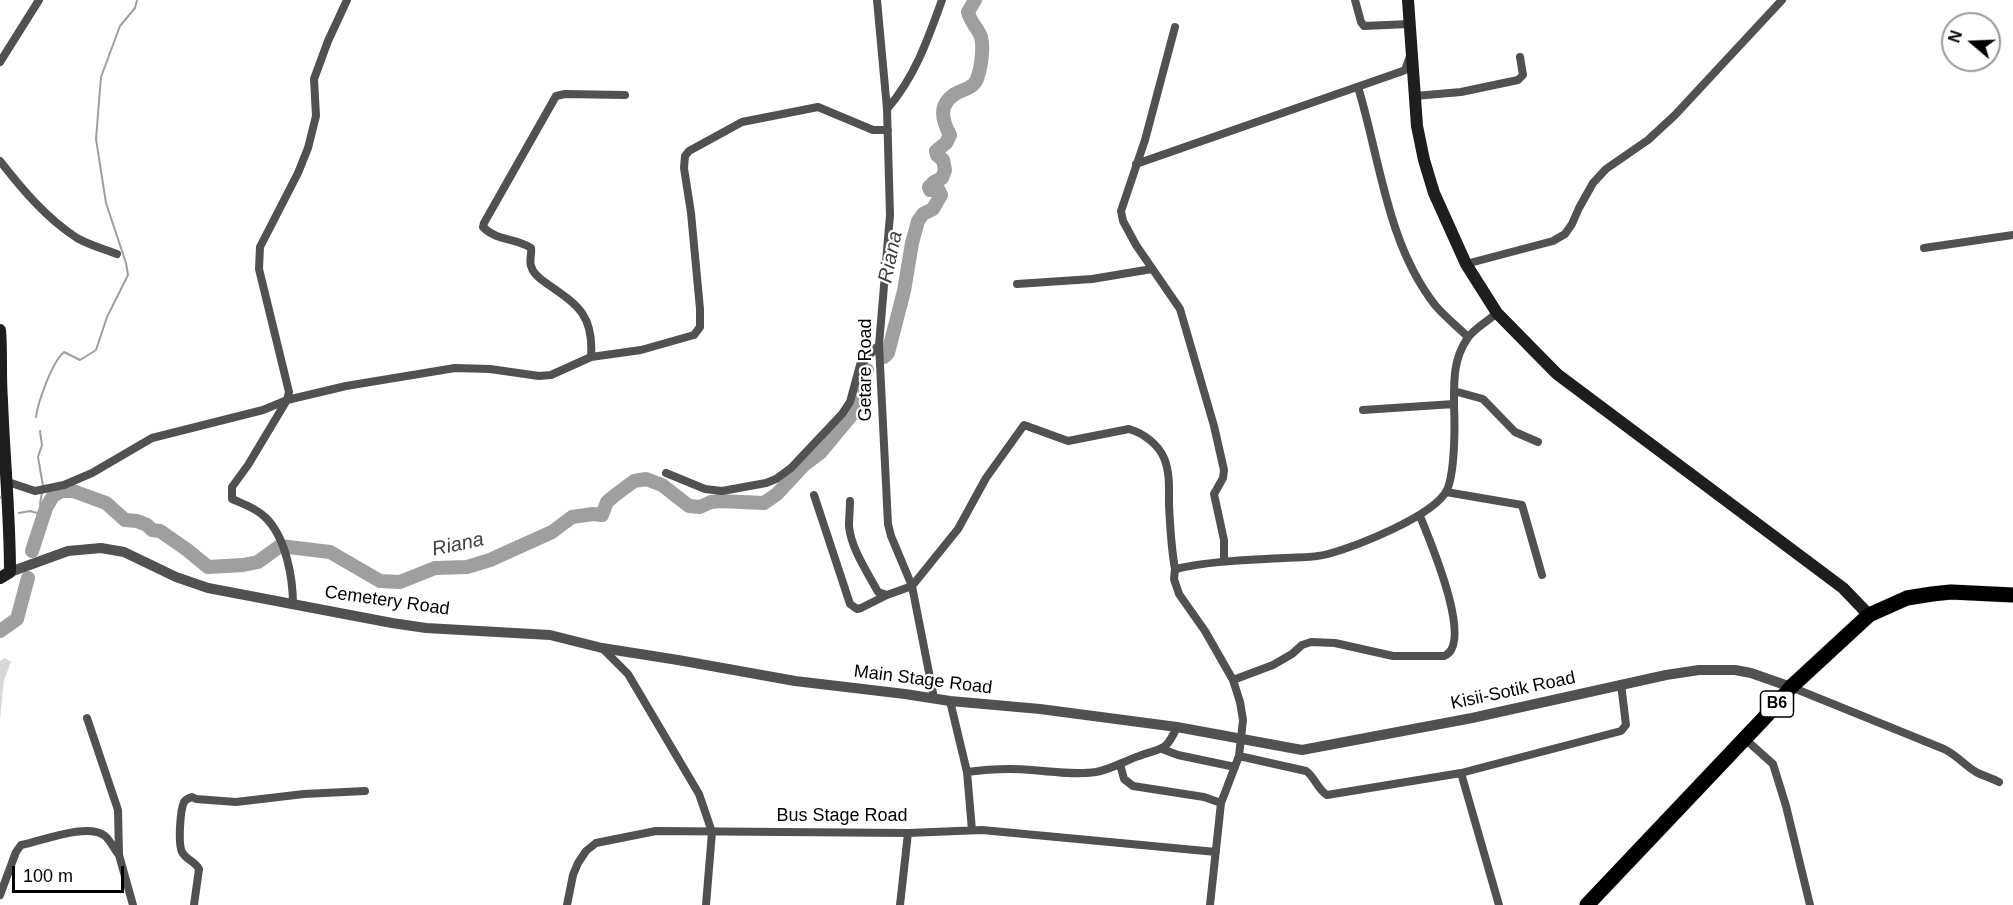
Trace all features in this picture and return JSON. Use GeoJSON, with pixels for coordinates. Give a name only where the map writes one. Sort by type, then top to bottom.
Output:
{"type":"FeatureCollection","features":[{"type":"Feature","properties":{"kind":"highway","name":"B6"},"geometry":{"type":"LineString","coordinates":[[1587,905],[1791,687],[1869,615],[1907,598],[1932,594],[1951,592],[2013,595]]}},
{"type":"Feature","properties":{"kind":"main road"},"geometry":{"type":"LineString","coordinates":[[1408,0],[1414,96],[1424,160],[1434,193],[1466,264],[1497,313],[1557,374],[1843,588],[1869,615]]}},
{"type":"Feature","properties":{"kind":"main road"},"geometry":{"type":"LineString","coordinates":[[0,330],[2,421],[8,482],[5,575]]}},
{"type":"Feature","properties":{"kind":"street"},"geometry":{"type":"LineString","coordinates":[[0,62],[39,0]]}},
{"type":"Feature","properties":{"kind":"street"},"geometry":{"type":"LineString","coordinates":[[293,605],[293,585],[289,565],[272,524],[264,516],[232,499],[231,493],[232,487],[287,400],[289,388],[259,269],[258,255],[308,148],[316,116],[314,79],[347,0]]}},
{"type":"Feature","properties":{"kind":"street","name":"Getare Road"},"geometry":{"type":"LineString","coordinates":[[877,0],[887,109],[890,225],[879,345],[888,524],[912,586],[934,698]]}},
{"type":"Feature","properties":{"kind":"street"},"geometry":{"type":"LineString","coordinates":[[887,109],[902,93],[912,75],[942,0]]}},
{"type":"Feature","properties":{"kind":"street"},"geometry":{"type":"LineString","coordinates":[[1355,0],[1364,26],[1409,24]]}},
{"type":"Feature","properties":{"kind":"street"},"geometry":{"type":"LineString","coordinates":[[1466,264],[1553,242],[1565,234],[1593,183],[1606,169],[1648,140],[1668,122],[1782,0]]}},
{"type":"Feature","properties":{"kind":"street"},"geometry":{"type":"LineString","coordinates":[[1175,27],[1145,140],[1121,211],[1127,230],[1180,309],[1214,426],[1224,470],[1223,478],[1214,494],[1224,540],[1224,561]]}},
{"type":"Feature","properties":{"kind":"street"},"geometry":{"type":"LineString","coordinates":[[1136,164],[1320,102],[1405,70],[1411,55]]}},
{"type":"Feature","properties":{"kind":"street"},"geometry":{"type":"LineString","coordinates":[[1414,96],[1461,92],[1518,80],[1522,75],[1520,57]]}},
{"type":"Feature","properties":{"kind":"street"},"geometry":{"type":"LineString","coordinates":[[1358,87],[1387,202],[1410,264],[1436,305],[1468,337]]}},
{"type":"Feature","properties":{"kind":"street"},"geometry":{"type":"LineString","coordinates":[[591,357],[591,333],[586,318],[580,308],[535,274],[530,265],[531,248],[526,244],[500,238],[483,227],[556,96],[565,94],[625,95]]}},
{"type":"Feature","properties":{"kind":"street"},"geometry":{"type":"LineString","coordinates":[[8,482],[35,491],[64,485],[92,473],[152,438],[346,386],[455,368],[490,369],[539,376],[551,375],[591,357],[654,347],[694,335],[700,323],[700,309],[691,213],[684,168],[684,161],[689,151],[742,122],[818,108],[873,130],[888,130]]}},
{"type":"Feature","properties":{"kind":"street"},"geometry":{"type":"LineString","coordinates":[[0,161],[25,192],[56,223],[79,239],[117,254]]}},
{"type":"Feature","properties":{"kind":"street"},"geometry":{"type":"LineString","coordinates":[[1924,248],[2013,236]]}},
{"type":"Feature","properties":{"kind":"street"},"geometry":{"type":"LineString","coordinates":[[1017,284],[1092,279],[1152,268]]}},
{"type":"Feature","properties":{"kind":"street"},"geometry":{"type":"LineString","coordinates":[[1175,569],[1224,561],[1327,554],[1373,537],[1420,516],[1431,508],[1446,492],[1450,481],[1456,362],[1468,337],[1497,313]]}},
{"type":"Feature","properties":{"kind":"street"},"geometry":{"type":"LineString","coordinates":[[666,473],[705,489],[722,492],[776,479],[791,468],[842,414],[850,402],[860,365],[879,345]]}},
{"type":"Feature","properties":{"kind":"street"},"geometry":{"type":"LineString","coordinates":[[1454,391],[1483,399],[1515,432],[1538,442]]}},
{"type":"Feature","properties":{"kind":"street"},"geometry":{"type":"LineString","coordinates":[[1363,410],[1454,404]]}},
{"type":"Feature","properties":{"kind":"street"},"geometry":{"type":"LineString","coordinates":[[814,495],[850,604],[857,609],[912,586],[958,529],[986,478],[1026,425],[1068,441],[1129,429],[1154,443],[1163,456],[1167,468],[1174,579],[1179,594],[1205,631],[1233,680],[1243,720],[1239,756],[1221,803],[1210,905]]}},
{"type":"Feature","properties":{"kind":"street"},"geometry":{"type":"LineString","coordinates":[[1446,492],[1522,505],[1542,575]]}},
{"type":"Feature","properties":{"kind":"street"},"geometry":{"type":"LineString","coordinates":[[850,501],[849,526],[852,539],[878,592],[887,595]]}},
{"type":"Feature","properties":{"kind":"street"},"geometry":{"type":"LineString","coordinates":[[1233,680],[1273,665],[1302,645],[1311,642],[1335,644],[1393,656],[1444,656],[1449,654],[1453,650],[1454,641],[1452,608],[1447,588],[1420,516]]}},
{"type":"Feature","properties":{"kind":"street","name":"Cemetery Road"},"geometry":{"type":"LineString","coordinates":[[5,575],[68,551],[101,548],[124,552],[176,577],[208,588],[293,605],[426,628],[550,635],[602,648]]}},
{"type":"Feature","properties":{"kind":"street"},"geometry":{"type":"LineString","coordinates":[[602,648],[628,674],[699,794],[712,832],[706,905]]}},
{"type":"Feature","properties":{"kind":"street","name":"Main Stage Road"},"geometry":{"type":"LineString","coordinates":[[602,648],[795,681],[951,701],[1040,709],[1177,728],[1240,740]]}},
{"type":"Feature","properties":{"kind":"street","name":"Kisii-Sotik Road"},"geometry":{"type":"LineString","coordinates":[[1240,740],[1302,750],[1472,718],[1699,669],[1751,673],[1791,687]]}},
{"type":"Feature","properties":{"kind":"street"},"geometry":{"type":"LineString","coordinates":[[1239,756],[1306,771],[1326,795],[1461,773],[1621,731],[1626,724],[1621,684]]}},
{"type":"Feature","properties":{"kind":"street"},"geometry":{"type":"LineString","coordinates":[[1791,687],[1944,749],[1957,756],[1977,773],[1999,782]]}},
{"type":"Feature","properties":{"kind":"street"},"geometry":{"type":"LineString","coordinates":[[951,701],[968,772],[972,830]]}},
{"type":"Feature","properties":{"kind":"street"},"geometry":{"type":"LineString","coordinates":[[87,718],[118,810],[119,855],[133,905]]}},
{"type":"Feature","properties":{"kind":"street"},"geometry":{"type":"LineString","coordinates":[[968,772],[1005,768],[1053,772],[1095,772],[1162,749],[1169,744],[1177,728]]}},
{"type":"Feature","properties":{"kind":"street"},"geometry":{"type":"LineString","coordinates":[[1744,739],[1773,764],[1786,806],[1810,905]]}},
{"type":"Feature","properties":{"kind":"street"},"geometry":{"type":"LineString","coordinates":[[1162,749],[1178,755],[1235,766]]}},
{"type":"Feature","properties":{"kind":"street"},"geometry":{"type":"LineString","coordinates":[[1120,764],[1124,780],[1133,786],[1204,797],[1221,803]]}},
{"type":"Feature","properties":{"kind":"street"},"geometry":{"type":"LineString","coordinates":[[1461,773],[1499,905]]}},
{"type":"Feature","properties":{"kind":"street"},"geometry":{"type":"LineString","coordinates":[[194,905],[199,869],[198,865],[184,855],[180,849],[179,837],[184,802],[189,798],[192,796],[195,799],[236,802],[304,794],[365,791]]}},
{"type":"Feature","properties":{"kind":"street"},"geometry":{"type":"LineString","coordinates":[[0,895],[16,852],[21,845],[86,830],[105,836],[119,855]]}},
{"type":"Feature","properties":{"kind":"street","name":"Bus Stage Road"},"geometry":{"type":"LineString","coordinates":[[567,905],[573,875],[586,851],[596,843],[656,831],[908,833],[972,830],[1216,852]]}},
{"type":"Feature","properties":{"kind":"street"},"geometry":{"type":"LineString","coordinates":[[900,905],[908,833]]}},
{"type":"Feature","properties":{"kind":"shaded area"},"geometry":{"type":"Polygon","coordinates":[[[19,598],[28,601],[24,611],[15,624],[0,633],[0,627],[13,620],[19,598]]]}},
{"type":"Feature","properties":{"kind":"shaded area"},"geometry":{"type":"Polygon","coordinates":[[[5,658],[11,662],[4,680],[0,719],[0,661],[5,658]]]}},
{"type":"Feature","properties":{"kind":"waterway"},"geometry":{"type":"LineString","coordinates":[[36,417],[46,383],[59,357],[64,352],[80,360],[96,350],[107,317],[128,275],[106,203],[96,139],[101,77],[120,26],[135,8],[137,0]]}},
{"type":"Feature","properties":{"kind":"waterway","name":"Riana"},"geometry":{"type":"LineString","coordinates":[[884,357],[888,353],[904,291],[918,221],[923,214],[933,209],[941,195],[938,189],[930,190],[929,187],[942,178],[945,170],[943,160],[936,151],[946,143],[950,135],[945,124],[944,108],[950,98],[973,85],[977,79],[982,58],[982,42],[968,12],[975,0]]}},
{"type":"Feature","properties":{"kind":"waterway","name":"Riana"},"geometry":{"type":"LineString","coordinates":[[32,551],[46,508],[53,496],[62,491],[73,491],[106,503],[125,520],[137,521],[152,530],[160,531],[208,567],[258,562],[280,546],[330,552],[380,581],[400,582],[435,568],[467,567],[490,560],[552,532],[572,517],[602,515],[607,502],[634,481],[646,479],[662,485],[689,506],[700,507],[719,501],[764,503],[777,494],[804,465],[820,453],[855,411],[862,389],[862,378],[867,370]]}},
{"type":"Feature","properties":{"kind":"waterway"},"geometry":{"type":"LineString","coordinates":[[40,431],[42,445],[38,457],[43,486]]}},
{"type":"Feature","properties":{"kind":"waterway"},"geometry":{"type":"LineString","coordinates":[[42,492],[40,504],[45,510]]}},
{"type":"Feature","properties":{"kind":"waterway"},"geometry":{"type":"LineString","coordinates":[[19,513],[30,511],[44,515]]}},
{"type":"Feature","properties":{"kind":"waterway","name":"Riana"},"geometry":{"type":"LineString","coordinates":[[0,631],[17,619],[28,578]]}}]}
